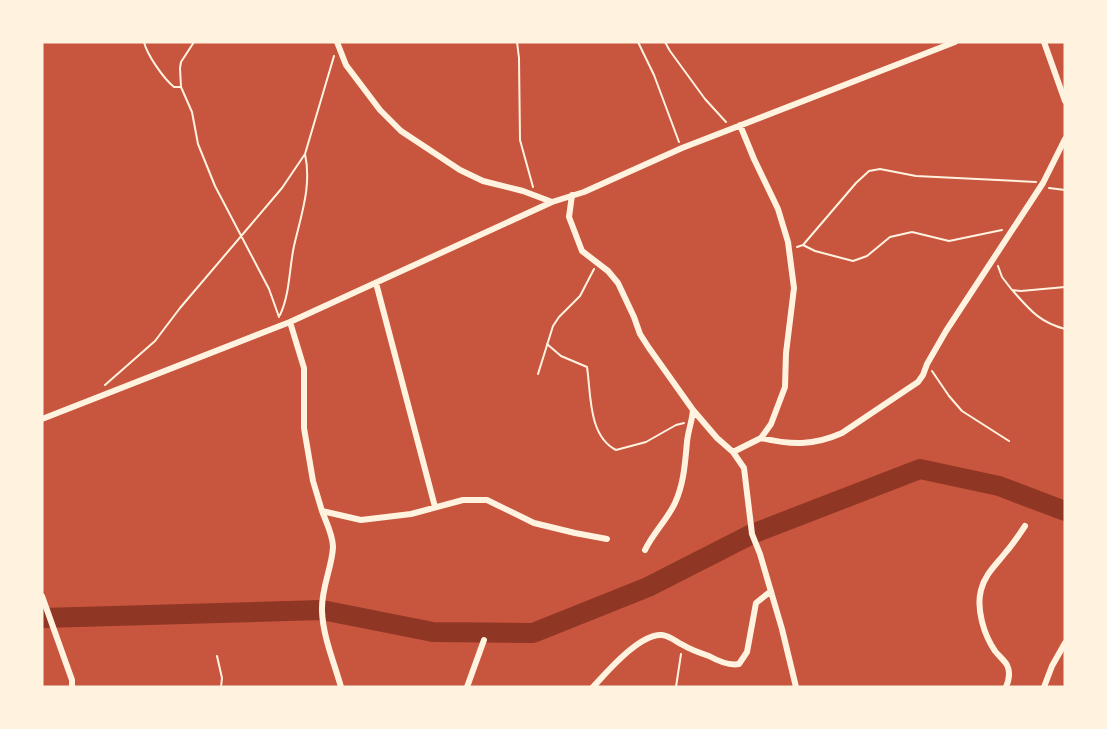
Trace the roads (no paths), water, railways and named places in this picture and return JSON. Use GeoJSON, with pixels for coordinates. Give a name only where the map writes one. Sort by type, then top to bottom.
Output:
{"type":"FeatureCollection","features":[{"type":"Feature","properties":{"kind":"street"},"geometry":{"type":"LineString","coordinates":[[42,419],[290,322],[552,202],[584,192],[682,148],[955,42]]}},
{"type":"Feature","properties":{"kind":"street"},"geometry":{"type":"LineString","coordinates":[[1044,42],[1065,101]]}},
{"type":"Feature","properties":{"kind":"street"},"geometry":{"type":"LineString","coordinates":[[337,43],[346,65],[380,110],[401,131],[460,170],[552,202]]}},
{"type":"Feature","properties":{"kind":"street"},"geometry":{"type":"LineString","coordinates":[[733,452],[761,438],[771,424],[785,387],[786,353],[794,288],[789,250],[778,209],[753,159],[740,125]]}},
{"type":"Feature","properties":{"kind":"street"},"geometry":{"type":"LineString","coordinates":[[761,438],[787,444],[816,442],[829,438],[842,432],[918,382],[927,364],[1041,185],[1065,139]]}},
{"type":"Feature","properties":{"kind":"street"},"geometry":{"type":"LineString","coordinates":[[572,195],[569,217],[582,251],[608,271],[618,283],[640,334],[693,410],[717,438],[733,452],[744,468],[752,534],[771,591],[796,687]]}},
{"type":"Feature","properties":{"kind":"street"},"geometry":{"type":"LineString","coordinates":[[376,283],[435,507]]}},
{"type":"Feature","properties":{"kind":"street"},"geometry":{"type":"LineString","coordinates":[[290,322],[304,368],[304,428],[313,481],[332,538],[333,547],[324,585],[322,610],[326,638],[341,687]]}},
{"type":"Feature","properties":{"kind":"street"},"geometry":{"type":"LineString","coordinates":[[645,550],[650,538],[665,521],[676,501],[685,470],[687,440],[693,410]]}},
{"type":"Feature","properties":{"kind":"street"},"geometry":{"type":"LineString","coordinates":[[322,511],[361,520],[411,514],[463,500],[487,500],[534,523],[576,534],[607,538]]}},
{"type":"Feature","properties":{"kind":"street"},"geometry":{"type":"LineString","coordinates":[[1006,687],[1009,679],[1007,665],[988,639],[979,602],[981,589],[988,573],[1007,552],[1025,526]]}},
{"type":"Feature","properties":{"kind":"street"},"geometry":{"type":"LineString","coordinates":[[593,687],[618,661],[652,636],[662,635],[724,663],[740,664],[747,652],[756,603],[771,591]]}},
{"type":"Feature","properties":{"kind":"street"},"geometry":{"type":"LineString","coordinates":[[42,596],[72,680],[72,687]]}},
{"type":"Feature","properties":{"kind":"street"},"geometry":{"type":"LineString","coordinates":[[467,687],[484,640]]}},
{"type":"Feature","properties":{"kind":"street"},"geometry":{"type":"LineString","coordinates":[[1044,687],[1052,666],[1065,643]]}},
{"type":"Feature","properties":{"kind":"waterway"},"geometry":{"type":"LineString","coordinates":[[42,618],[322,610],[433,632],[533,633],[648,587],[752,534],[920,469],[999,486],[1065,511]]}}]}
